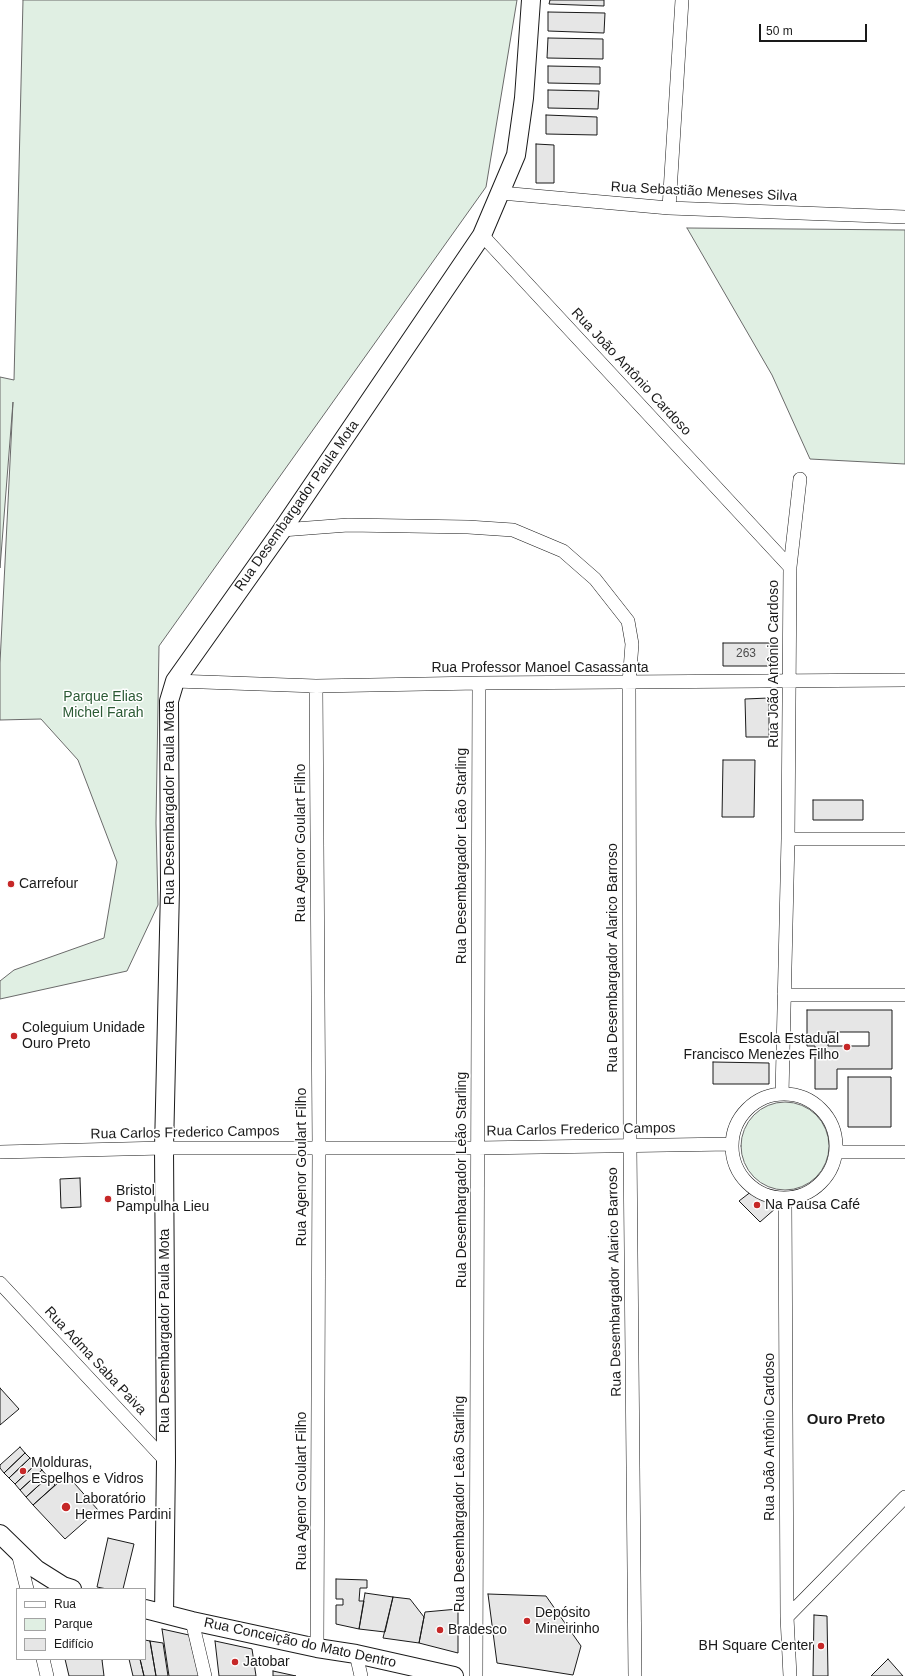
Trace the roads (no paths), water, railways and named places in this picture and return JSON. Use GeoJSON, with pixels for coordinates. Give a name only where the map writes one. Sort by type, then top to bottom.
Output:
{"type":"FeatureCollection","features":[{"type":"Feature","properties":{"kind":"street","name":"Rua Desembargador Paula Mota"},"geometry":{"type":"LineString","coordinates":[[164,1614],[166,1460],[164,1148],[170,890],[168,701],[175,681],[282,530],[482,235],[516,155],[524,98],[530,0]]}},
{"type":"Feature","properties":{"kind":"street"},"geometry":{"type":"LineString","coordinates":[[669,208],[682,0]]}},
{"type":"Feature","properties":{"kind":"street","name":"Rua Sebastião Meneses Silva"},"geometry":{"type":"LineString","coordinates":[[501,193],[669,208],[905,217]]}},
{"type":"Feature","properties":{"kind":"street","name":"Rua João Antônio Cardoso"},"geometry":{"type":"LineString","coordinates":[[482,235],[790,567],[788,839],[782,1094]]}},
{"type":"Feature","properties":{"kind":"street"},"geometry":{"type":"LineString","coordinates":[[790,567],[800,479]]}},
{"type":"Feature","properties":{"kind":"street","name":"Rua Desembargador Alarico Barroso"},"geometry":{"type":"LineString","coordinates":[[282,530],[356,526],[468,527],[513,530],[563,551],[595,579],[628,621],[632,644],[629,683],[630,1146],[635,1676]]}},
{"type":"Feature","properties":{"kind":"street","name":"Rua Professor Manoel Casassanta"},"geometry":{"type":"LineString","coordinates":[[175,681],[316,686],[479,683],[905,680]]}},
{"type":"Feature","properties":{"kind":"street","name":"Rua Desembargador Leão Starling"},"geometry":{"type":"LineString","coordinates":[[476,1676],[479,683]]}},
{"type":"Feature","properties":{"kind":"street","name":"Rua Agenor Goulart Filho"},"geometry":{"type":"LineString","coordinates":[[316,686],[319,1148],[317,1648]]}},
{"type":"Feature","properties":{"kind":"street"},"geometry":{"type":"LineString","coordinates":[[788,839],[905,839]]}},
{"type":"Feature","properties":{"kind":"street"},"geometry":{"type":"LineString","coordinates":[[784,995],[905,995]]}},
{"type":"Feature","properties":{"kind":"street"},"geometry":{"type":"LineString","coordinates":[[782,1094],[800,1096],[816,1105],[828,1118],[835,1134],[836,1152],[832,1166],[824,1179],[813,1189],[800,1196],[785,1198],[768,1196],[752,1188],[740,1176],[733,1161],[731,1144],[734,1128],[742,1114],[753,1104],[767,1096],[782,1094]]}},
{"type":"Feature","properties":{"kind":"street","name":"Rua Carlos Frederico Campos"},"geometry":{"type":"LineString","coordinates":[[0,1152],[164,1148],[478,1148],[731,1144]]}},
{"type":"Feature","properties":{"kind":"street"},"geometry":{"type":"LineString","coordinates":[[836,1152],[905,1152]]}},
{"type":"Feature","properties":{"kind":"street","name":"Rua João Antônio Cardoso"},"geometry":{"type":"LineString","coordinates":[[785,1198],[787,1617],[790,1676]]}},
{"type":"Feature","properties":{"kind":"street","name":"Rua Adma Saba Paiva"},"geometry":{"type":"LineString","coordinates":[[0,1283],[166,1460]]}},
{"type":"Feature","properties":{"kind":"street"},"geometry":{"type":"LineString","coordinates":[[787,1617],[905,1497]]}},
{"type":"Feature","properties":{"kind":"street"},"geometry":{"type":"LineString","coordinates":[[0,1534],[36,1569],[64,1588]]}},
{"type":"Feature","properties":{"kind":"street"},"geometry":{"type":"LineString","coordinates":[[18,1553],[27,1588]]}},
{"type":"Feature","properties":{"kind":"street","name":"Rua Conceição do Mato Dentro"},"geometry":{"type":"LineString","coordinates":[[146,1609],[192,1621],[317,1648],[356,1654],[454,1676]]}},
{"type":"Feature","properties":{"kind":"street"},"geometry":{"type":"LineString","coordinates":[[192,1621],[205,1676]]}},
{"type":"Feature","properties":{"kind":"street"},"geometry":{"type":"LineString","coordinates":[[356,1654],[361,1676]]}},
{"type":"Feature","properties":{"kind":"street"},"geometry":{"type":"LineString","coordinates":[[43,1660],[47,1676]]}},
{"type":"Feature","properties":{"kind":"place","name":"Carrefour"},"geometry":{"type":"Point","coordinates":[11,884]}},
{"type":"Feature","properties":{"kind":"place","name":"Coleguium Unidade Ouro Preto"},"geometry":{"type":"Point","coordinates":[14,1036]}},
{"type":"Feature","properties":{"kind":"place","name":"Escola Estadual Francisco Menezes Filho"},"geometry":{"type":"Point","coordinates":[847,1047]}},
{"type":"Feature","properties":{"kind":"place","name":"Bristol Pampulha Lieu"},"geometry":{"type":"Point","coordinates":[108,1199]}},
{"type":"Feature","properties":{"kind":"place","name":"Na Pausa Café"},"geometry":{"type":"Point","coordinates":[757,1205]}},
{"type":"Feature","properties":{"kind":"place","name":"Molduras, Espelhos e Vidros"},"geometry":{"type":"Point","coordinates":[23,1471]}},
{"type":"Feature","properties":{"kind":"place","name":"Laboratório Hermes Pardini"},"geometry":{"type":"Point","coordinates":[66,1507]}},
{"type":"Feature","properties":{"kind":"place","name":"Depósito Mineirinho"},"geometry":{"type":"Point","coordinates":[527,1621]}},
{"type":"Feature","properties":{"kind":"place","name":"Bradesco"},"geometry":{"type":"Point","coordinates":[440,1630]}},
{"type":"Feature","properties":{"kind":"place","name":"BH Square Center"},"geometry":{"type":"Point","coordinates":[821,1646]}},
{"type":"Feature","properties":{"kind":"place","name":"Jatobar"},"geometry":{"type":"Point","coordinates":[235,1662]}},
{"type":"Feature","properties":{"kind":"district","name":"Ouro Preto"},"geometry":{"type":"Point","coordinates":[846,1420]}},
{"type":"Feature","properties":{"kind":"park label","name":"Parque Elias Michel Farah"},"geometry":{"type":"Point","coordinates":[103,706]}}]}
